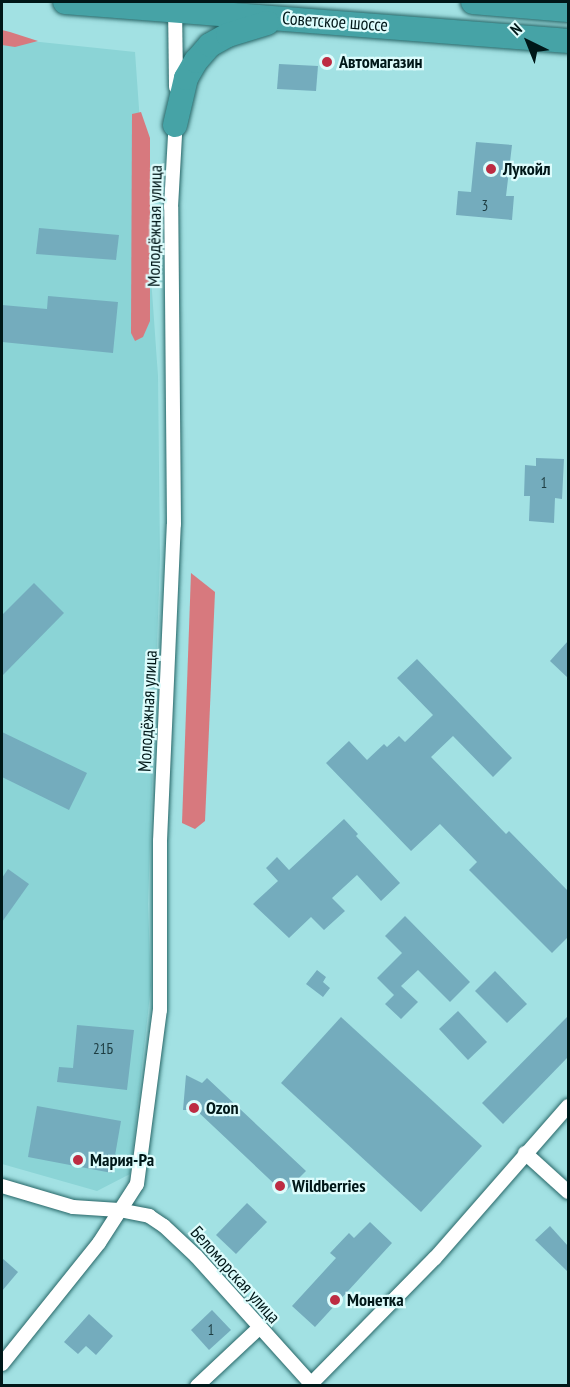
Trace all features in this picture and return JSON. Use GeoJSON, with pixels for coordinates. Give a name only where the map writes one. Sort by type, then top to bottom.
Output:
{"type":"FeatureCollection","features":[{"type":"Feature","properties":{"kind":"highway","name":"Советское шоссе"},"geometry":{"type":"LineString","coordinates":[[65,2],[175,7],[568,41]]}},
{"type":"Feature","properties":{"kind":"highway"},"geometry":{"type":"LineString","coordinates":[[473,2],[568,10]]}},
{"type":"Feature","properties":{"kind":"highway"},"geometry":{"type":"LineString","coordinates":[[176,125],[186,78],[196,61],[210,45],[228,35],[284,18]]}},
{"type":"Feature","properties":{"kind":"street","name":"Молодёжная улица"},"geometry":{"type":"LineString","coordinates":[[2,1364],[99,1243],[137,1184],[160,1010],[160,841],[174,524],[171,207],[176,125],[175,7]]}},
{"type":"Feature","properties":{"kind":"street"},"geometry":{"type":"LineString","coordinates":[[312,1385],[435,1258],[568,1106]]}},
{"type":"Feature","properties":{"kind":"street"},"geometry":{"type":"LineString","coordinates":[[525,1153],[568,1192]]}},
{"type":"Feature","properties":{"kind":"street","name":"Беломорская улица"},"geometry":{"type":"LineString","coordinates":[[2,1186],[73,1207],[119,1210],[149,1216],[164,1226],[196,1256],[258,1328],[312,1385]]}},
{"type":"Feature","properties":{"kind":"street"},"geometry":{"type":"LineString","coordinates":[[197,1386],[258,1328]]}},
{"type":"Feature","properties":{"kind":"shaded area"},"geometry":{"type":"Polygon","coordinates":[[[2,30],[38,41],[15,47],[2,45],[2,30]]]}},
{"type":"Feature","properties":{"kind":"shaded area"},"geometry":{"type":"Polygon","coordinates":[[[2,38],[135,52],[158,376],[160,559],[148,904],[151,986],[130,1174],[97,1191],[2,1164],[2,38]]]}},
{"type":"Feature","properties":{"kind":"shaded area"},"geometry":{"type":"Polygon","coordinates":[[[141,112],[150,138],[150,321],[143,337],[135,341],[131,333],[132,114],[141,112]]]}},
{"type":"Feature","properties":{"kind":"shaded area"},"geometry":{"type":"Polygon","coordinates":[[[191,573],[215,592],[205,821],[195,829],[182,823],[191,573]]]}},
{"type":"Feature","properties":{"kind":"building"},"geometry":{"type":"Polygon","coordinates":[[[279,64],[318,66],[316,91],[277,89],[279,64]]]}},
{"type":"Feature","properties":{"kind":"building"},"geometry":{"type":"Polygon","coordinates":[[[476,142],[512,145],[506,196],[514,196],[512,220],[456,215],[458,191],[471,192],[476,142]]]}},
{"type":"Feature","properties":{"kind":"building"},"geometry":{"type":"Polygon","coordinates":[[[39,228],[119,235],[116,260],[36,254],[39,228]]]}},
{"type":"Feature","properties":{"kind":"building"},"geometry":{"type":"Polygon","coordinates":[[[48,296],[118,302],[113,353],[2,342],[2,305],[47,309],[48,296]]]}},
{"type":"Feature","properties":{"kind":"building"},"geometry":{"type":"Polygon","coordinates":[[[536,458],[564,459],[562,499],[555,498],[554,523],[529,521],[530,496],[524,496],[525,465],[536,466],[536,458]]]}},
{"type":"Feature","properties":{"kind":"building"},"geometry":{"type":"Polygon","coordinates":[[[34,583],[64,613],[2,676],[2,615],[34,583]]]}},
{"type":"Feature","properties":{"kind":"building"},"geometry":{"type":"Polygon","coordinates":[[[568,641],[568,678],[550,661],[568,641]]]}},
{"type":"Feature","properties":{"kind":"building"},"geometry":{"type":"Polygon","coordinates":[[[417,659],[512,758],[493,777],[453,736],[431,757],[506,834],[509,831],[568,891],[568,937],[552,953],[469,870],[477,862],[440,824],[411,851],[326,763],[349,741],[367,760],[384,744],[387,747],[399,736],[405,742],[433,715],[397,678],[417,659]]]}},
{"type":"Feature","properties":{"kind":"building"},"geometry":{"type":"Polygon","coordinates":[[[2,732],[87,773],[69,810],[2,777],[2,732]]]}},
{"type":"Feature","properties":{"kind":"building"},"geometry":{"type":"Polygon","coordinates":[[[344,819],[358,834],[356,836],[400,883],[381,901],[357,875],[332,898],[345,911],[324,930],[311,917],[289,938],[253,904],[278,881],[266,868],[277,857],[289,870],[344,819]]]}},
{"type":"Feature","properties":{"kind":"building"},"geometry":{"type":"Polygon","coordinates":[[[8,869],[29,884],[2,922],[2,878],[8,869]]]}},
{"type":"Feature","properties":{"kind":"building"},"geometry":{"type":"Polygon","coordinates":[[[405,916],[470,982],[450,1002],[418,970],[401,986],[418,1002],[401,1019],[385,1004],[394,995],[377,978],[402,953],[385,936],[405,916]]]}},
{"type":"Feature","properties":{"kind":"building"},"geometry":{"type":"Polygon","coordinates":[[[317,970],[326,977],[323,982],[330,988],[323,997],[306,984],[317,970]]]}},
{"type":"Feature","properties":{"kind":"building"},"geometry":{"type":"Polygon","coordinates":[[[495,971],[527,1004],[507,1023],[475,991],[495,971]]]}},
{"type":"Feature","properties":{"kind":"building"},"geometry":{"type":"Polygon","coordinates":[[[458,1011],[487,1042],[468,1060],[439,1029],[458,1011]]]}},
{"type":"Feature","properties":{"kind":"building"},"geometry":{"type":"Polygon","coordinates":[[[568,1016],[568,1057],[503,1124],[482,1103],[568,1016]]]}},
{"type":"Feature","properties":{"kind":"building"},"geometry":{"type":"Polygon","coordinates":[[[341,1017],[482,1146],[421,1212],[281,1083],[341,1017]]]}},
{"type":"Feature","properties":{"kind":"building"},"geometry":{"type":"Polygon","coordinates":[[[77,1025],[134,1030],[127,1090],[57,1082],[59,1067],[73,1068],[77,1025]]]}},
{"type":"Feature","properties":{"kind":"building"},"geometry":{"type":"Polygon","coordinates":[[[186,1075],[202,1083],[207,1078],[306,1171],[284,1193],[196,1110],[183,1110],[186,1075]]]}},
{"type":"Feature","properties":{"kind":"building"},"geometry":{"type":"Polygon","coordinates":[[[37,1106],[121,1121],[112,1173],[28,1157],[37,1106]]]}},
{"type":"Feature","properties":{"kind":"building"},"geometry":{"type":"Polygon","coordinates":[[[247,1203],[267,1222],[236,1254],[216,1235],[247,1203]]]}},
{"type":"Feature","properties":{"kind":"building"},"geometry":{"type":"Polygon","coordinates":[[[370,1222],[392,1243],[315,1327],[292,1306],[336,1258],[330,1253],[349,1233],[354,1238],[370,1222]]]}},
{"type":"Feature","properties":{"kind":"building"},"geometry":{"type":"Polygon","coordinates":[[[550,1226],[568,1246],[568,1272],[535,1240],[550,1226]]]}},
{"type":"Feature","properties":{"kind":"building"},"geometry":{"type":"Polygon","coordinates":[[[2,1258],[18,1272],[2,1291],[2,1258]]]}},
{"type":"Feature","properties":{"kind":"building"},"geometry":{"type":"Polygon","coordinates":[[[212,1310],[231,1330],[209,1350],[191,1330],[212,1310]]]}},
{"type":"Feature","properties":{"kind":"building"},"geometry":{"type":"Polygon","coordinates":[[[89,1314],[113,1336],[96,1355],[86,1346],[78,1354],[64,1342],[89,1314]]]}},
{"type":"Feature","properties":{"kind":"place","name":"Автомагазин"},"geometry":{"type":"Point","coordinates":[327,62]}},
{"type":"Feature","properties":{"kind":"place","name":"Лукойл"},"geometry":{"type":"Point","coordinates":[491,169]}},
{"type":"Feature","properties":{"kind":"place","name":"Ozon"},"geometry":{"type":"Point","coordinates":[194,1108]}},
{"type":"Feature","properties":{"kind":"place","name":"Мария-Ра"},"geometry":{"type":"Point","coordinates":[78,1160]}},
{"type":"Feature","properties":{"kind":"place","name":"Wildberries"},"geometry":{"type":"Point","coordinates":[280,1186]}},
{"type":"Feature","properties":{"kind":"place","name":"Монетка"},"geometry":{"type":"Point","coordinates":[335,1300]}}]}
